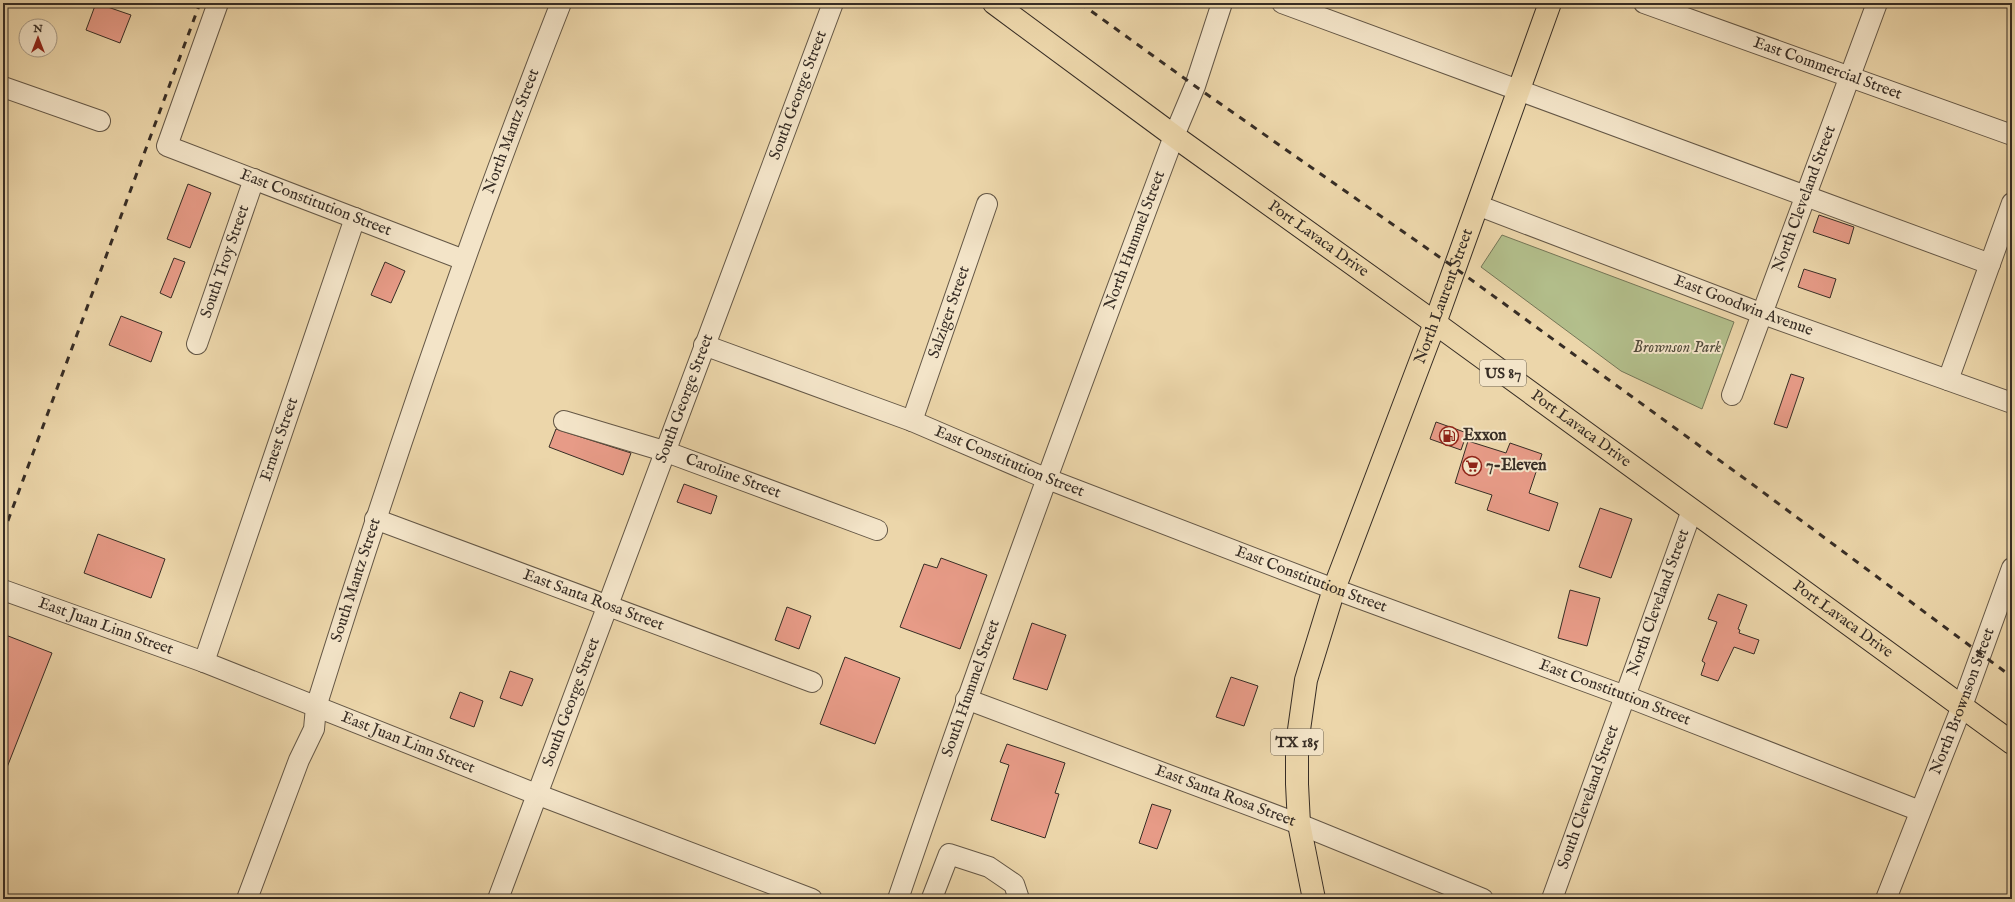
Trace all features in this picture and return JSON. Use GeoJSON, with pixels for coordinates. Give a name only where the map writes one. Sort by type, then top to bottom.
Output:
{"type":"FeatureCollection","features":[{"type":"Feature","properties":{"kind":"main road","name":"Port Lavaca Drive"},"geometry":{"type":"LineString","coordinates":[[994,3],[1174,136],[1435,323],[2012,743]]}},
{"type":"Feature","properties":{"kind":"main road","name":"North Laurent Street"},"geometry":{"type":"LineString","coordinates":[[1334,589],[1435,323],[1550,3]]}},
{"type":"Feature","properties":{"kind":"main road","name":"TX 185"},"geometry":{"type":"LineString","coordinates":[[1314,899],[1299,824],[1297,744],[1306,680],[1334,589]]}},
{"type":"Feature","properties":{"kind":"street","name":"East Constitution Street"},"geometry":{"type":"LineString","coordinates":[[218,3],[167,146],[464,260]]}},
{"type":"Feature","properties":{"kind":"street","name":"North Mantz Street"},"geometry":{"type":"LineString","coordinates":[[464,260],[520,106],[561,3]]}},
{"type":"Feature","properties":{"kind":"street","name":"South George Street"},"geometry":{"type":"LineString","coordinates":[[498,899],[664,451],[833,3]]}},
{"type":"Feature","properties":{"kind":"street","name":"North Hummel Street"},"geometry":{"type":"LineString","coordinates":[[1046,478],[1174,136],[1195,86],[1222,3]]}},
{"type":"Feature","properties":{"kind":"street"},"geometry":{"type":"LineString","coordinates":[[1282,3],[1990,264]]}},
{"type":"Feature","properties":{"kind":"street","name":"East Commercial Street"},"geometry":{"type":"LineString","coordinates":[[1644,3],[2012,135]]}},
{"type":"Feature","properties":{"kind":"street","name":"North Cleveland Street"},"geometry":{"type":"LineString","coordinates":[[1732,395],[1877,3]]}},
{"type":"Feature","properties":{"kind":"street"},"geometry":{"type":"LineString","coordinates":[[3,87],[100,121]]}},
{"type":"Feature","properties":{"kind":"street","name":"South Troy Street"},"geometry":{"type":"LineString","coordinates":[[197,344],[254,179]]}},
{"type":"Feature","properties":{"kind":"street"},"geometry":{"type":"LineString","coordinates":[[1948,380],[2012,203]]}},
{"type":"Feature","properties":{"kind":"street","name":"Salziger Street"},"geometry":{"type":"LineString","coordinates":[[912,421],[986,204]]}},
{"type":"Feature","properties":{"kind":"street","name":"East Goodwin Avenue"},"geometry":{"type":"LineString","coordinates":[[1477,205],[1763,314],[2012,403]]}},
{"type":"Feature","properties":{"kind":"street","name":"Ernest Street"},"geometry":{"type":"LineString","coordinates":[[204,662],[355,218]]}},
{"type":"Feature","properties":{"kind":"street","name":"South Mantz Street"},"geometry":{"type":"LineString","coordinates":[[247,899],[299,760],[314,729],[316,707],[375,519],[464,260]]}},
{"type":"Feature","properties":{"kind":"street","name":"East Constitution Street"},"geometry":{"type":"LineString","coordinates":[[704,345],[912,421],[1046,478],[1334,589],[1626,696],[1920,811]]}},
{"type":"Feature","properties":{"kind":"street","name":"Caroline Street"},"geometry":{"type":"LineString","coordinates":[[564,421],[664,451],[877,530]]}},
{"type":"Feature","properties":{"kind":"street","name":"South Hummel Street"},"geometry":{"type":"LineString","coordinates":[[900,893],[966,699],[1046,478]]}},
{"type":"Feature","properties":{"kind":"street","name":"North Cleveland Street"},"geometry":{"type":"LineString","coordinates":[[1626,696],[1692,510]]}},
{"type":"Feature","properties":{"kind":"street","name":"East Santa Rosa Street"},"geometry":{"type":"LineString","coordinates":[[375,519],[812,682]]}},
{"type":"Feature","properties":{"kind":"street","name":"North Brownson Street"},"geometry":{"type":"LineString","coordinates":[[1886,899],[1962,706],[2012,568]]}},
{"type":"Feature","properties":{"kind":"street","name":"East Juan Linn Street"},"geometry":{"type":"LineString","coordinates":[[3,590],[204,662],[536,794],[812,899]]}},
{"type":"Feature","properties":{"kind":"street","name":"South Cleveland Street"},"geometry":{"type":"LineString","coordinates":[[1552,899],[1626,696]]}},
{"type":"Feature","properties":{"kind":"street","name":"East Santa Rosa Street"},"geometry":{"type":"LineString","coordinates":[[966,699],[1299,824],[1483,899]]}},
{"type":"Feature","properties":{"kind":"street"},"geometry":{"type":"LineString","coordinates":[[914,854],[945,866]]}},
{"type":"Feature","properties":{"kind":"street"},"geometry":{"type":"LineString","coordinates":[[900,893],[934,898],[949,854],[989,867],[1014,884],[1019,899]]}},
{"type":"Feature","properties":{"kind":"green space","name":"Brownson Park"},"geometry":{"type":"Polygon","coordinates":[[[1502,235],[1734,322],[1702,409],[1621,371],[1481,267],[1502,235]]]}},
{"type":"Feature","properties":{"kind":"building"},"geometry":{"type":"Polygon","coordinates":[[[96,3],[131,15],[120,43],[86,30],[96,3]]]}},
{"type":"Feature","properties":{"kind":"building"},"geometry":{"type":"Polygon","coordinates":[[[188,184],[211,193],[190,248],[167,239],[188,184]]]}},
{"type":"Feature","properties":{"kind":"building"},"geometry":{"type":"Polygon","coordinates":[[[1819,215],[1854,227],[1849,244],[1813,232],[1819,215]]]}},
{"type":"Feature","properties":{"kind":"building"},"geometry":{"type":"Polygon","coordinates":[[[174,258],[185,262],[171,298],[160,293],[174,258]]]}},
{"type":"Feature","properties":{"kind":"building"},"geometry":{"type":"Polygon","coordinates":[[[385,262],[405,271],[391,303],[371,295],[385,262]]]}},
{"type":"Feature","properties":{"kind":"building"},"geometry":{"type":"Polygon","coordinates":[[[1804,269],[1836,279],[1830,298],[1798,287],[1804,269]]]}},
{"type":"Feature","properties":{"kind":"building"},"geometry":{"type":"Polygon","coordinates":[[[121,316],[162,332],[151,362],[109,345],[121,316]]]}},
{"type":"Feature","properties":{"kind":"building"},"geometry":{"type":"Polygon","coordinates":[[[1791,374],[1804,378],[1787,428],[1774,424],[1791,374]]]}},
{"type":"Feature","properties":{"kind":"building","name":"Exxon"},"geometry":{"type":"Polygon","coordinates":[[[1436,422],[1467,433],[1461,450],[1430,439],[1436,422]]]}},
{"type":"Feature","properties":{"kind":"building"},"geometry":{"type":"Polygon","coordinates":[[[556,429],[631,453],[623,475],[549,447],[556,429]]]}},
{"type":"Feature","properties":{"kind":"building"},"geometry":{"type":"Polygon","coordinates":[[[1468,441],[1506,453],[1510,443],[1542,454],[1529,493],[1558,503],[1549,531],[1487,510],[1492,495],[1455,483],[1468,441]]]}},
{"type":"Feature","properties":{"kind":"building"},"geometry":{"type":"Polygon","coordinates":[[[684,484],[717,496],[711,514],[677,502],[684,484]]]}},
{"type":"Feature","properties":{"kind":"building"},"geometry":{"type":"Polygon","coordinates":[[[1600,508],[1632,519],[1611,578],[1579,567],[1600,508]]]}},
{"type":"Feature","properties":{"kind":"building"},"geometry":{"type":"Polygon","coordinates":[[[98,534],[165,559],[151,598],[84,573],[98,534]]]}},
{"type":"Feature","properties":{"kind":"building"},"geometry":{"type":"Polygon","coordinates":[[[941,558],[987,575],[960,649],[900,627],[924,564],[937,568],[941,558]]]}},
{"type":"Feature","properties":{"kind":"building"},"geometry":{"type":"Polygon","coordinates":[[[1570,590],[1600,598],[1587,646],[1558,638],[1570,590]]]}},
{"type":"Feature","properties":{"kind":"building"},"geometry":{"type":"Polygon","coordinates":[[[1718,594],[1747,605],[1738,629],[1740,630],[1739,633],[1759,640],[1754,654],[1734,647],[1718,681],[1701,675],[1705,663],[1702,661],[1717,622],[1708,619],[1718,594]]]}},
{"type":"Feature","properties":{"kind":"building"},"geometry":{"type":"Polygon","coordinates":[[[787,607],[811,616],[799,649],[775,640],[787,607]]]}},
{"type":"Feature","properties":{"kind":"building"},"geometry":{"type":"Polygon","coordinates":[[[1032,623],[1066,635],[1047,690],[1013,679],[1032,623]]]}},
{"type":"Feature","properties":{"kind":"building"},"geometry":{"type":"Polygon","coordinates":[[[3,634],[52,653],[4,775],[3,774],[3,634]]]}},
{"type":"Feature","properties":{"kind":"building"},"geometry":{"type":"Polygon","coordinates":[[[845,657],[900,678],[875,744],[820,724],[845,657]]]}},
{"type":"Feature","properties":{"kind":"building"},"geometry":{"type":"Polygon","coordinates":[[[510,671],[533,679],[522,706],[500,698],[510,671]]]}},
{"type":"Feature","properties":{"kind":"building"},"geometry":{"type":"Polygon","coordinates":[[[1231,677],[1258,686],[1244,726],[1216,717],[1231,677]]]}},
{"type":"Feature","properties":{"kind":"building"},"geometry":{"type":"Polygon","coordinates":[[[460,692],[483,701],[474,727],[450,718],[460,692]]]}},
{"type":"Feature","properties":{"kind":"building"},"geometry":{"type":"Polygon","coordinates":[[[1007,744],[1065,763],[1055,793],[1059,794],[1045,838],[991,820],[1009,765],[1000,762],[1007,744]]]}},
{"type":"Feature","properties":{"kind":"building"},"geometry":{"type":"Polygon","coordinates":[[[1152,804],[1171,810],[1157,849],[1139,843],[1152,804]]]}},
{"type":"Feature","properties":{"kind":"railway"},"geometry":{"type":"LineString","coordinates":[[3,534],[200,3]]}},
{"type":"Feature","properties":{"kind":"railway"},"geometry":{"type":"LineString","coordinates":[[1080,3],[1195,86],[1455,268],[1752,484],[2012,677]]}},
{"type":"Feature","properties":{"kind":"place","name":"Exxon"},"geometry":{"type":"Point","coordinates":[1449,436]}},
{"type":"Feature","properties":{"kind":"place","name":"7-Eleven"},"geometry":{"type":"Point","coordinates":[1472,466]}}]}
